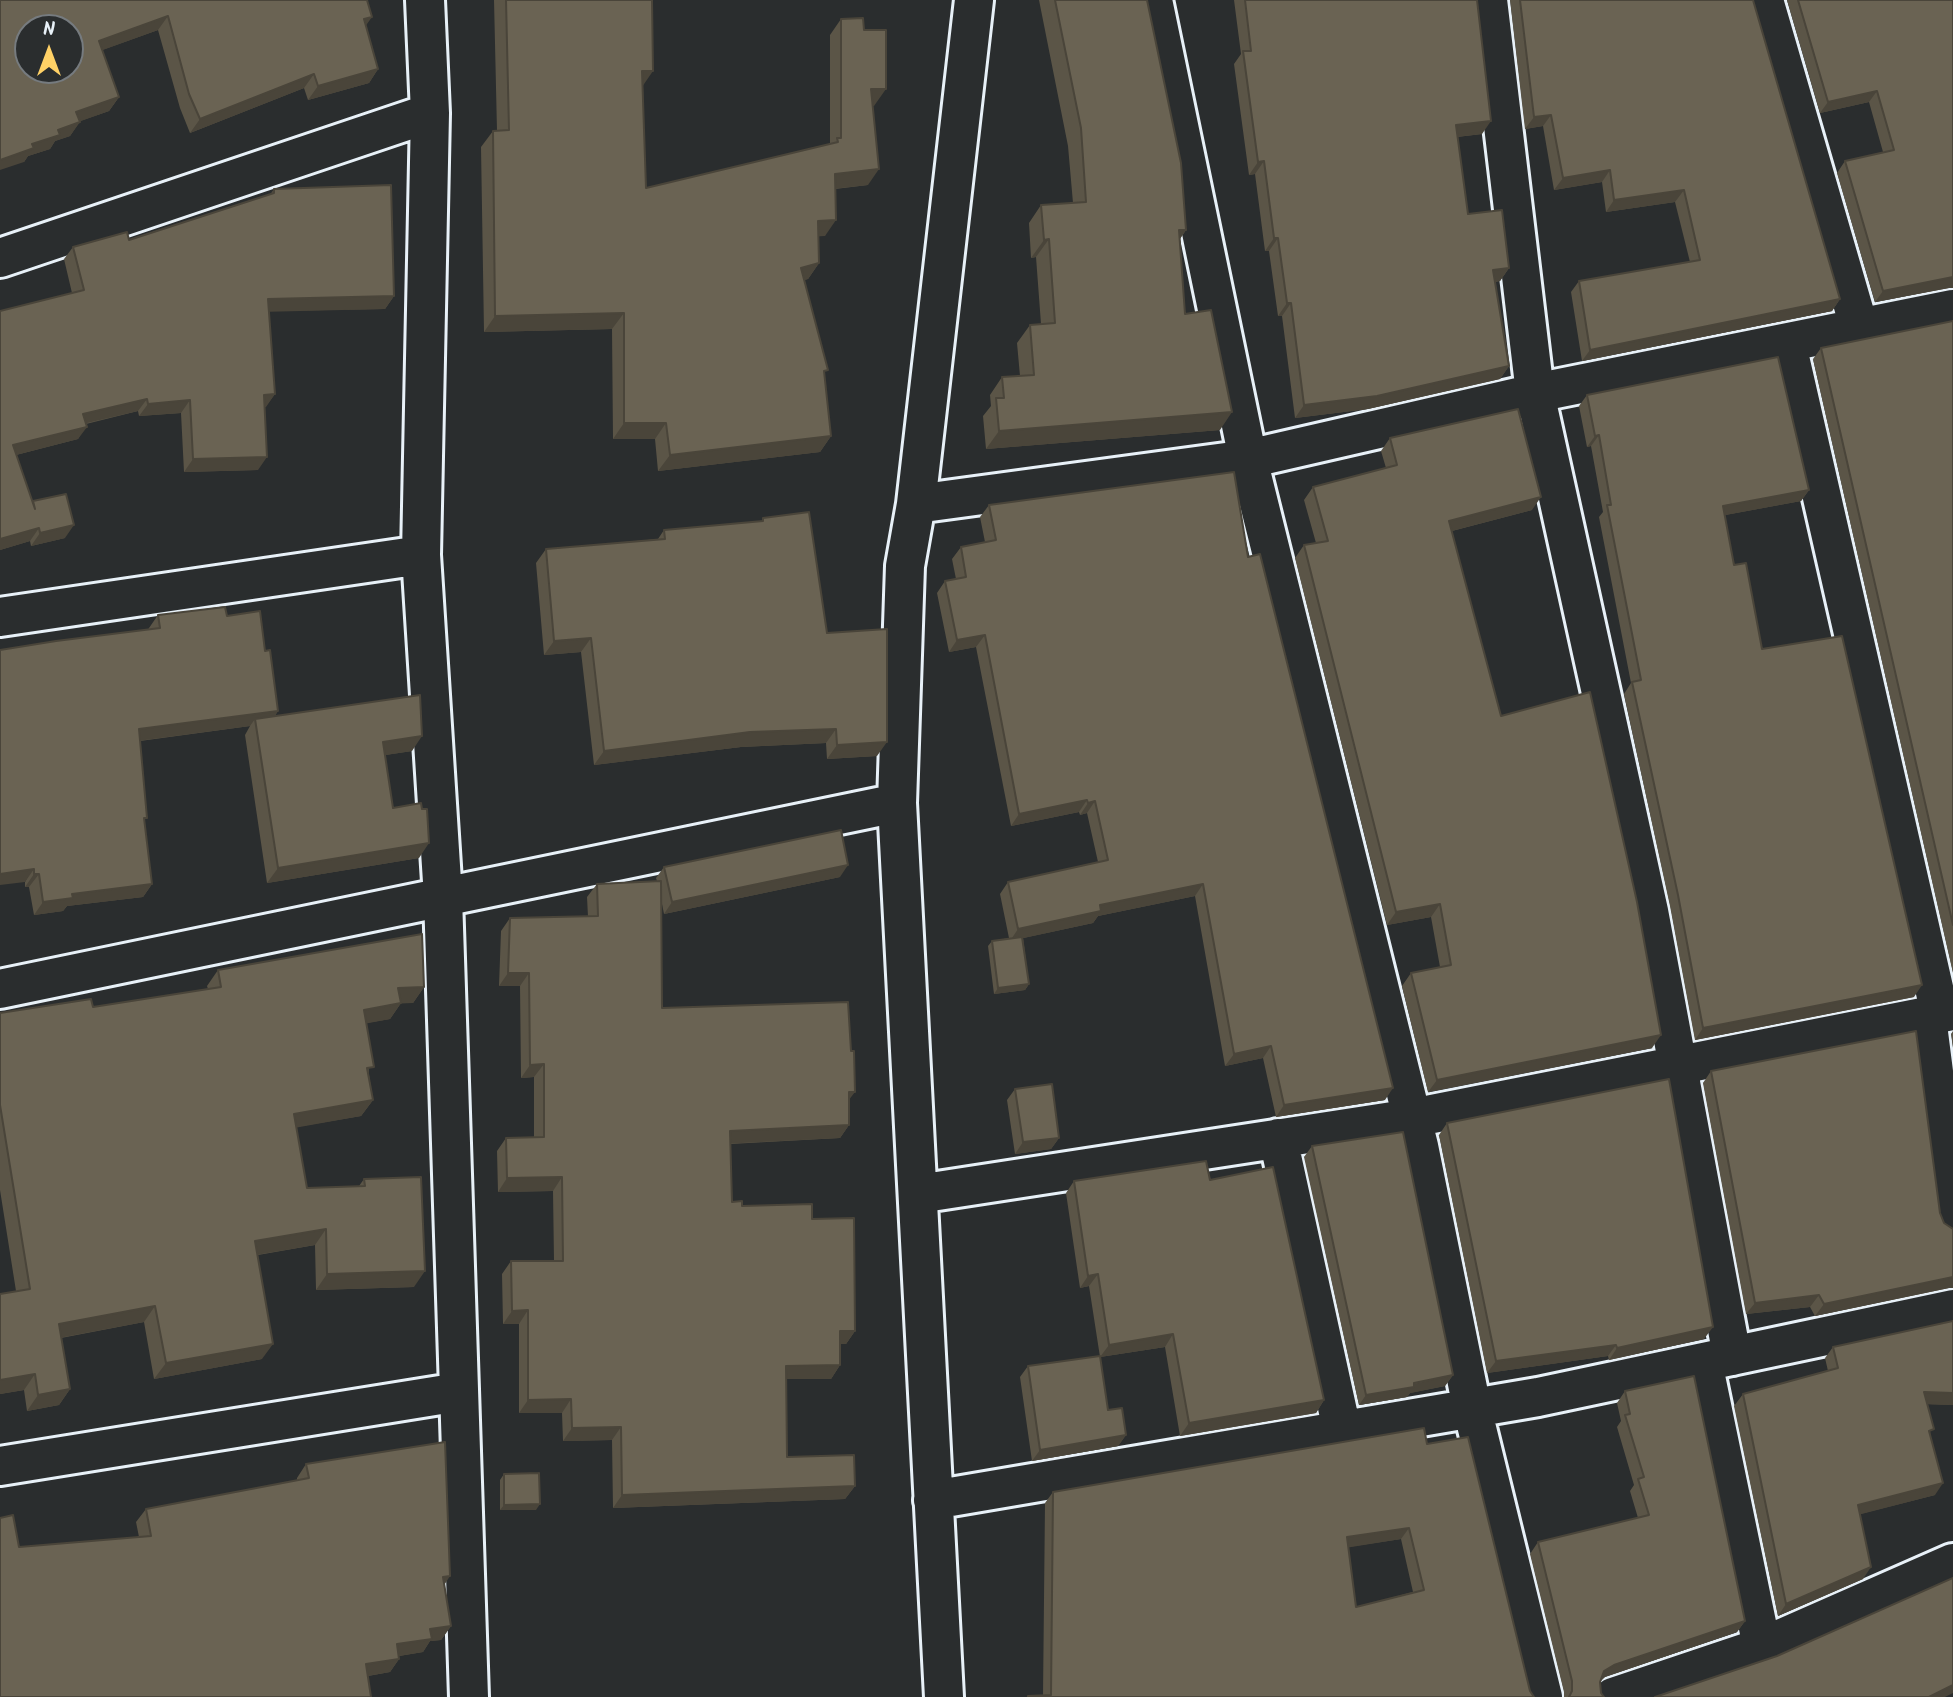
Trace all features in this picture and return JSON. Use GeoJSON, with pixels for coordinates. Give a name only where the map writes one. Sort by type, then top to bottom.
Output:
{"type":"FeatureCollection","features":[{"type":"Feature","properties":{"kind":"street"},"geometry":{"type":"LineString","coordinates":[[425,0],[430,113],[421,555],[443,897],[469,1697]]}},
{"type":"Feature","properties":{"kind":"street"},"geometry":{"type":"LineString","coordinates":[[944,1697],[897,803],[905,566],[916,504],[974,0]]}},
{"type":"Feature","properties":{"kind":"street"},"geometry":{"type":"LineString","coordinates":[[1153,0],[1248,459],[1412,1118],[1457,1323],[1472,1408],[1543,1697]]}},
{"type":"Feature","properties":{"kind":"street"},"geometry":{"type":"LineString","coordinates":[[1488,0],[1535,393],[1649,911],[1678,1066],[1718,1359],[1762,1647]]}},
{"type":"Feature","properties":{"kind":"street"},"geometry":{"type":"LineString","coordinates":[[1764,0],[1860,330]]}},
{"type":"Feature","properties":{"kind":"street"},"geometry":{"type":"LineString","coordinates":[[0,258],[430,113]]}},
{"type":"Feature","properties":{"kind":"street"},"geometry":{"type":"LineString","coordinates":[[916,504],[1248,459],[1535,393],[1860,330],[1953,309]]}},
{"type":"Feature","properties":{"kind":"street"},"geometry":{"type":"LineString","coordinates":[[1787,344],[1940,1014],[1953,1221]]}},
{"type":"Feature","properties":{"kind":"street"},"geometry":{"type":"LineString","coordinates":[[0,617],[421,555]]}},
{"type":"Feature","properties":{"kind":"street"},"geometry":{"type":"LineString","coordinates":[[0,989],[897,803]]}},
{"type":"Feature","properties":{"kind":"street"},"geometry":{"type":"LineString","coordinates":[[918,1194],[1412,1118],[1940,1014]]}},
{"type":"Feature","properties":{"kind":"street"},"geometry":{"type":"LineString","coordinates":[[1278,1139],[1342,1430]]}},
{"type":"Feature","properties":{"kind":"street"},"geometry":{"type":"LineString","coordinates":[[933,1500],[1472,1408],[1953,1309]]}},
{"type":"Feature","properties":{"kind":"street"},"geometry":{"type":"LineString","coordinates":[[0,1466],[459,1392]]}},
{"type":"Feature","properties":{"kind":"street"},"geometry":{"type":"LineString","coordinates":[[1613,1697],[1762,1647],[1953,1563]]}},
{"type":"Feature","properties":{"kind":"building"},"geometry":{"type":"Polygon","coordinates":[[[0,0],[367,0],[372,17],[364,19],[378,69],[318,86],[314,74],[200,119],[189,94],[168,16],[99,41],[119,97],[76,112],[80,122],[58,130],[60,135],[32,144],[34,148],[0,160],[0,0]]]}},
{"type":"Feature","properties":{"kind":"building"},"geometry":{"type":"Polygon","coordinates":[[[506,0],[652,0],[653,71],[642,71],[646,188],[838,142],[837,138],[841,138],[841,19],[863,18],[864,30],[886,30],[886,89],[871,89],[879,169],[835,174],[836,220],[818,221],[819,263],[801,268],[828,370],[824,371],[831,436],[670,455],[666,423],[624,423],[624,313],[495,316],[493,131],[509,130],[506,0]]]}},
{"type":"Feature","properties":{"kind":"building"},"geometry":{"type":"Polygon","coordinates":[[[1055,0],[1147,0],[1181,163],[1186,230],[1179,230],[1185,314],[1211,310],[1232,412],[999,431],[996,398],[1004,398],[1002,377],[1034,375],[1030,325],[1055,323],[1049,239],[1044,240],[1041,205],[1086,202],[1081,128],[1055,0]]]}},
{"type":"Feature","properties":{"kind":"building"},"geometry":{"type":"Polygon","coordinates":[[[1245,0],[1477,0],[1491,121],[1456,125],[1468,214],[1502,210],[1509,268],[1493,270],[1509,366],[1377,396],[1304,405],[1291,303],[1287,303],[1278,238],[1274,238],[1264,161],[1258,162],[1243,51],[1251,51],[1245,0]]]}},
{"type":"Feature","properties":{"kind":"building"},"geometry":{"type":"Polygon","coordinates":[[[1520,0],[1753,0],[1840,299],[1590,350],[1579,281],[1700,260],[1684,190],[1614,200],[1610,170],[1563,178],[1551,115],[1534,117],[1520,0]]]}},
{"type":"Feature","properties":{"kind":"building"},"geometry":{"type":"Polygon","coordinates":[[[1798,0],[1953,0],[1953,277],[1883,291],[1845,161],[1894,150],[1877,91],[1828,102],[1798,0]]]}},
{"type":"Feature","properties":{"kind":"building"},"geometry":{"type":"Polygon","coordinates":[[[391,185],[394,296],[268,299],[275,394],[264,395],[267,457],[193,459],[190,400],[148,404],[147,399],[83,414],[87,427],[13,445],[35,509],[33,501],[66,494],[74,525],[40,533],[39,528],[0,539],[0,311],[84,290],[73,247],[127,232],[129,240],[274,193],[274,189],[391,185]]]}},
{"type":"Feature","properties":{"kind":"building"},"geometry":{"type":"Polygon","coordinates":[[[1953,321],[1953,925],[1821,348],[1953,321]]]}},
{"type":"Feature","properties":{"kind":"building"},"geometry":{"type":"Polygon","coordinates":[[[1778,357],[1809,490],[1723,506],[1734,565],[1746,563],[1762,649],[1842,636],[1922,985],[1703,1028],[1678,895],[1632,682],[1641,680],[1607,505],[1611,505],[1599,435],[1595,436],[1587,395],[1778,357]]]}},
{"type":"Feature","properties":{"kind":"building"},"geometry":{"type":"Polygon","coordinates":[[[1518,409],[1541,497],[1449,521],[1501,716],[1590,692],[1637,902],[1661,1035],[1437,1080],[1411,973],[1451,965],[1440,904],[1396,912],[1304,545],[1328,541],[1313,487],[1397,465],[1390,438],[1518,409]]]}},
{"type":"Feature","properties":{"kind":"building"},"geometry":{"type":"Polygon","coordinates":[[[1234,472],[1248,557],[1260,554],[1393,1088],[1284,1105],[1271,1046],[1234,1054],[1203,884],[1100,905],[1101,911],[1018,929],[1008,882],[1108,860],[1095,801],[1088,803],[1087,800],[1019,814],[985,635],[957,640],[945,581],[966,577],[961,547],[996,540],[989,505],[1234,472]]]}},
{"type":"Feature","properties":{"kind":"building"},"geometry":{"type":"Polygon","coordinates":[[[809,512],[827,633],[887,629],[887,742],[837,745],[836,729],[750,732],[604,751],[591,638],[554,641],[546,549],[665,539],[664,530],[763,521],[763,518],[809,512]]]}},
{"type":"Feature","properties":{"kind":"building"},"geometry":{"type":"Polygon","coordinates":[[[225,607],[227,616],[260,611],[265,651],[270,650],[278,711],[139,729],[147,818],[144,818],[152,884],[72,894],[73,898],[43,902],[39,874],[34,874],[34,869],[0,874],[0,650],[160,628],[158,615],[225,607]]]}},
{"type":"Feature","properties":{"kind":"building"},"geometry":{"type":"Polygon","coordinates":[[[420,695],[422,736],[383,742],[393,808],[421,803],[422,809],[427,809],[429,843],[278,868],[255,719],[420,695]]]}},
{"type":"Feature","properties":{"kind":"building"},"geometry":{"type":"Polygon","coordinates":[[[841,830],[848,865],[672,902],[664,867],[841,830]]]}},
{"type":"Feature","properties":{"kind":"building"},"geometry":{"type":"Polygon","coordinates":[[[661,881],[662,1008],[848,1002],[851,1051],[854,1051],[855,1092],[849,1092],[849,1125],[730,1131],[732,1202],[742,1201],[742,1206],[812,1204],[812,1219],[854,1218],[855,1331],[840,1331],[840,1365],[786,1366],[787,1457],[854,1455],[855,1486],[622,1495],[621,1427],[572,1428],[571,1399],[528,1400],[528,1310],[512,1311],[511,1261],[563,1261],[562,1177],[507,1178],[506,1138],[544,1137],[544,1064],[530,1065],[529,973],[508,973],[510,918],[598,916],[597,884],[661,881]]]}},
{"type":"Feature","properties":{"kind":"building"},"geometry":{"type":"Polygon","coordinates":[[[422,934],[424,987],[398,988],[401,1003],[364,1010],[374,1067],[367,1068],[373,1100],[294,1114],[307,1188],[365,1186],[364,1179],[421,1177],[425,1271],[327,1274],[326,1229],[255,1241],[273,1344],[166,1363],[155,1306],[59,1324],[70,1389],[38,1395],[35,1374],[0,1380],[0,1294],[30,1289],[0,1105],[0,1013],[91,999],[93,1007],[221,987],[218,970],[422,934]]]}},
{"type":"Feature","properties":{"kind":"building"},"geometry":{"type":"Polygon","coordinates":[[[1022,937],[1029,984],[998,988],[992,941],[1022,937]]]}},
{"type":"Feature","properties":{"kind":"building"},"geometry":{"type":"Polygon","coordinates":[[[1916,1031],[1940,1213],[1944,1223],[1953,1229],[1953,1277],[1824,1304],[1819,1295],[1755,1303],[1711,1071],[1916,1031]]]}},
{"type":"Feature","properties":{"kind":"building"},"geometry":{"type":"Polygon","coordinates":[[[1669,1079],[1713,1327],[1617,1348],[1616,1345],[1496,1361],[1447,1123],[1669,1079]]]}},
{"type":"Feature","properties":{"kind":"building"},"geometry":{"type":"Polygon","coordinates":[[[1052,1084],[1059,1138],[1023,1142],[1015,1089],[1052,1084]]]}},
{"type":"Feature","properties":{"kind":"building"},"geometry":{"type":"Polygon","coordinates":[[[1403,1132],[1453,1375],[1414,1383],[1414,1387],[1366,1395],[1312,1146],[1403,1132]]]}},
{"type":"Feature","properties":{"kind":"building"},"geometry":{"type":"Polygon","coordinates":[[[1206,1161],[1210,1180],[1273,1167],[1324,1400],[1189,1423],[1173,1334],[1109,1345],[1098,1274],[1088,1276],[1074,1181],[1206,1161]]]}},
{"type":"Feature","properties":{"kind":"building"},"geometry":{"type":"Polygon","coordinates":[[[1953,1321],[1953,1393],[1924,1392],[1934,1429],[1929,1431],[1943,1483],[1858,1505],[1871,1567],[1786,1604],[1743,1394],[1838,1368],[1833,1347],[1953,1321]]]}},
{"type":"Feature","properties":{"kind":"building"},"geometry":{"type":"Polygon","coordinates":[[[1100,1356],[1108,1410],[1122,1408],[1126,1435],[1040,1450],[1028,1366],[1100,1356]]]}},
{"type":"Feature","properties":{"kind":"building"},"geometry":{"type":"Polygon","coordinates":[[[1694,1376],[1745,1621],[1614,1665],[1604,1671],[1600,1682],[1604,1697],[1569,1697],[1572,1681],[1538,1542],[1649,1515],[1638,1479],[1644,1477],[1625,1415],[1630,1414],[1625,1391],[1694,1376]]]}},
{"type":"Feature","properties":{"kind":"building"},"geometry":{"type":"Polygon","coordinates":[[[1424,1428],[1427,1444],[1468,1437],[1530,1691],[1534,1697],[1028,1697],[1051,1695],[1053,1492],[1424,1428]],[[1409,1528],[1347,1537],[1356,1607],[1424,1590],[1409,1528]]]}},
{"type":"Feature","properties":{"kind":"building"},"geometry":{"type":"Polygon","coordinates":[[[445,1442],[450,1576],[443,1577],[451,1626],[430,1629],[432,1639],[397,1644],[399,1659],[366,1664],[371,1697],[0,1697],[0,1518],[13,1515],[19,1547],[151,1536],[146,1509],[309,1478],[306,1464],[445,1442]]]}},
{"type":"Feature","properties":{"kind":"building"},"geometry":{"type":"Polygon","coordinates":[[[539,1473],[540,1504],[504,1505],[504,1474],[539,1473]]]}},
{"type":"Feature","properties":{"kind":"building"},"geometry":{"type":"Polygon","coordinates":[[[1953,1578],[1953,1685],[1929,1697],[1655,1697],[1777,1656],[1953,1578]]]}}]}
